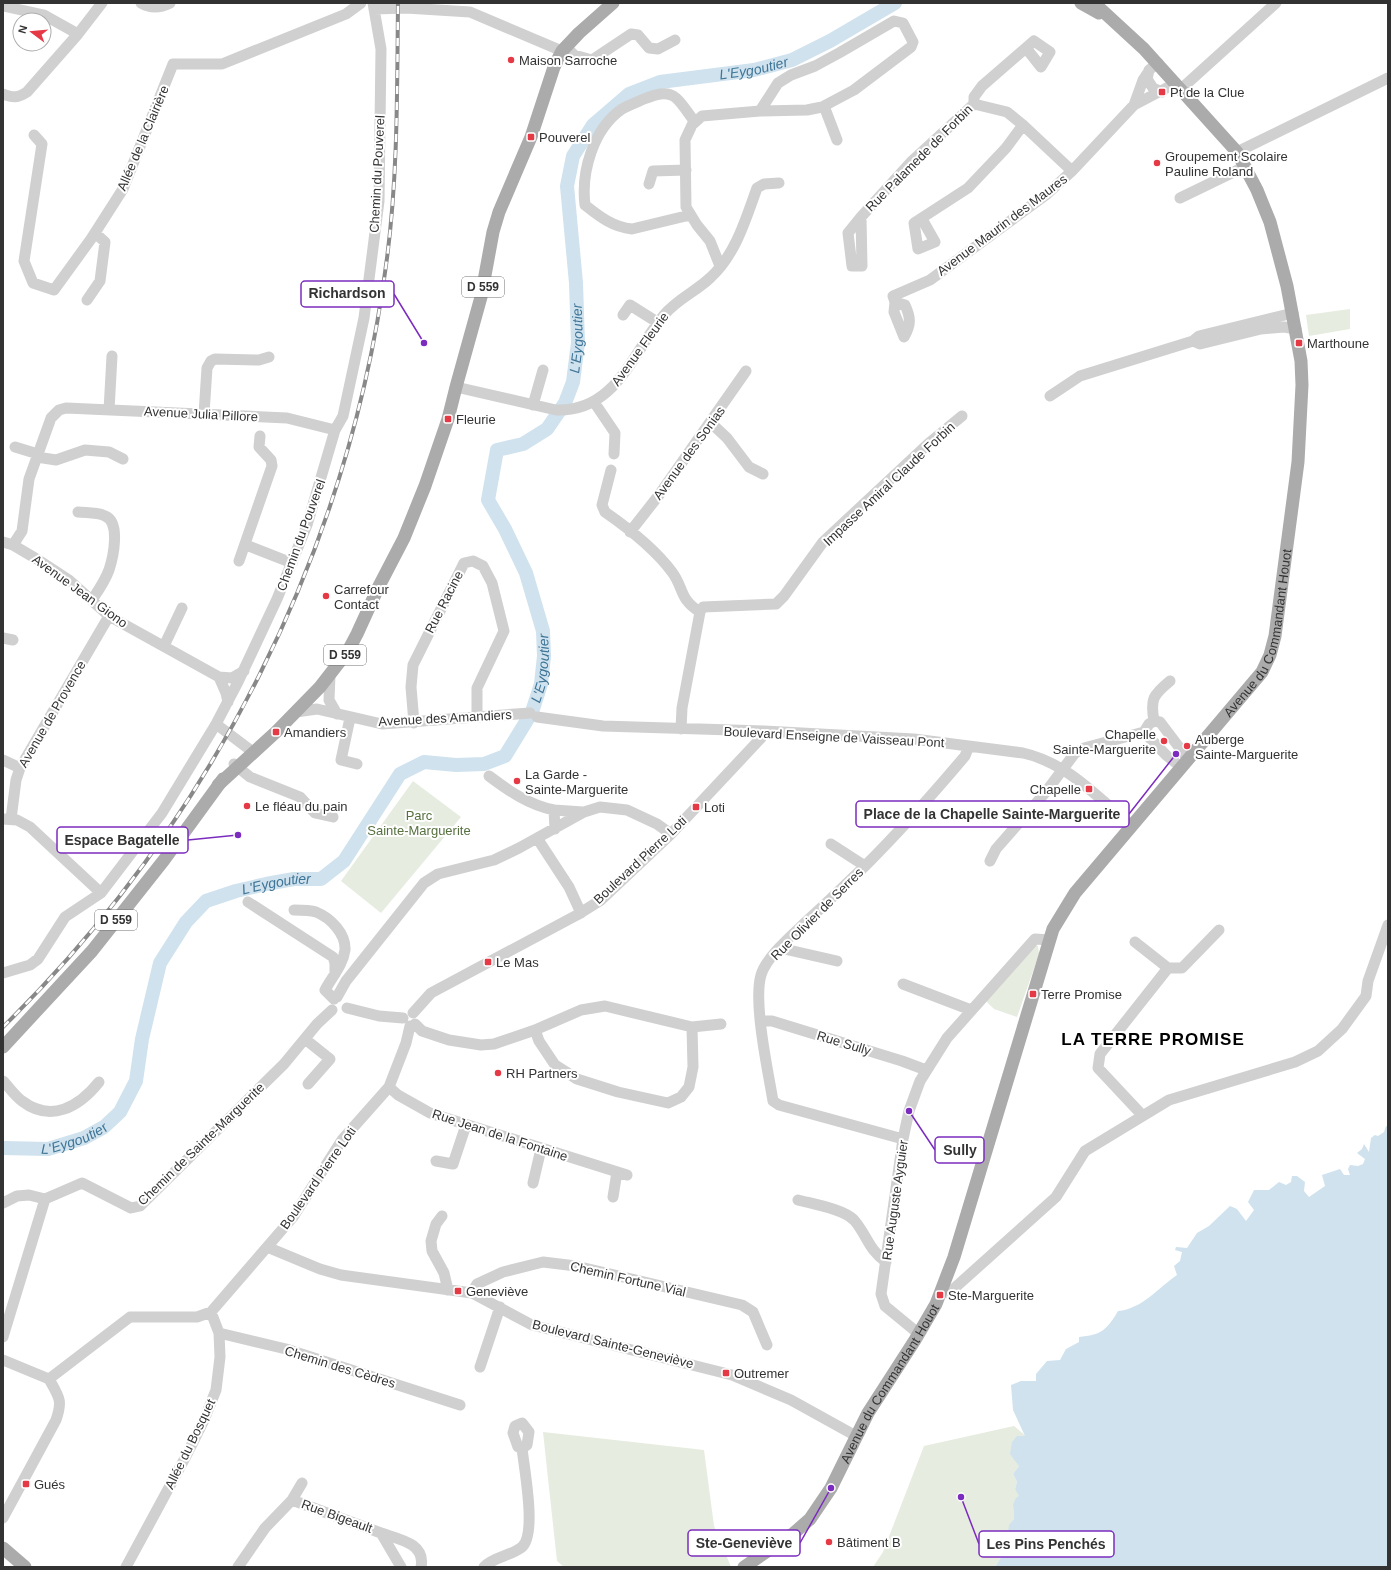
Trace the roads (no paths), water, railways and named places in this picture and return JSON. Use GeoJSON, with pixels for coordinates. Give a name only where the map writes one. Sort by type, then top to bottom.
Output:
{"type":"FeatureCollection","features":[{"type":"Feature","properties":{"kind":"main road","name":"D 559"},"geometry":{"type":"LineString","coordinates":[[3,1047],[92,951],[164,860],[218,785],[330,675],[348,651],[415,512],[448,419],[481,297],[493,232],[499,212],[531,137],[554,67],[564,49],[579,33],[613,3]]}},
{"type":"Feature","properties":{"kind":"main road","name":"Avenue du Commandant Houot"},"geometry":{"type":"LineString","coordinates":[[1081,3],[1111,20]]}},
{"type":"Feature","properties":{"kind":"main road","name":"Avenue du Commandant Houot"},"geometry":{"type":"LineString","coordinates":[[744,1567],[794,1533],[810,1519],[832,1488],[856,1436],[883,1387],[919,1334],[941,1292],[966,1220],[1050,940],[1059,917],[1075,893],[1262,672],[1272,648],[1298,462],[1302,385],[1301,361],[1293,313],[1270,222],[1246,166],[1237,152],[1158,63],[1094,3]]}},
{"type":"Feature","properties":{"kind":"main road","name":"D 559"},"geometry":{"type":"LineString","coordinates":[[251,751],[296,712],[316,689],[378,588]]}},
{"type":"Feature","properties":{"kind":"main road"},"geometry":{"type":"LineString","coordinates":[[3,1548],[25,1567]]}},
{"type":"Feature","properties":{"kind":"street"},"geometry":{"type":"LineString","coordinates":[[3,94],[13,97],[21,96],[35,84],[78,34],[102,3]]}},
{"type":"Feature","properties":{"kind":"street"},"geometry":{"type":"LineString","coordinates":[[141,3],[151,7],[160,8],[170,3]]}},
{"type":"Feature","properties":{"kind":"street","name":"Allée de la Clairière"},"geometry":{"type":"LineString","coordinates":[[34,135],[42,144],[24,261],[33,283],[54,290],[95,233],[123,189],[173,64],[222,64],[346,14],[361,3]]}},
{"type":"Feature","properties":{"kind":"street","name":"Avenue Maurin des Maures"},"geometry":{"type":"LineString","coordinates":[[894,299],[930,280],[1047,194],[1072,172],[1134,105],[1178,86],[1276,3]]}},
{"type":"Feature","properties":{"kind":"street"},"geometry":{"type":"LineString","coordinates":[[3,6],[44,15],[78,34]]}},
{"type":"Feature","properties":{"kind":"street"},"geometry":{"type":"LineString","coordinates":[[377,7],[470,12],[564,49],[574,55],[592,60],[631,34],[638,36],[649,48],[658,49],[675,40]]}},
{"type":"Feature","properties":{"kind":"street","name":"Chemin du Pouverel"},"geometry":{"type":"LineString","coordinates":[[3,973],[30,965],[38,959],[65,917],[101,893],[162,813],[216,724],[244,671],[308,525],[335,430],[343,416],[364,318],[379,201],[381,49],[377,7]]}},
{"type":"Feature","properties":{"kind":"street"},"geometry":{"type":"LineString","coordinates":[[720,266],[710,241],[696,225],[686,207],[685,140],[695,122],[702,116],[760,111],[807,110],[824,106],[854,90],[911,47],[913,42],[903,23],[894,21],[815,66],[791,75],[778,83],[760,111]]}},
{"type":"Feature","properties":{"kind":"street","name":"Rue Palamede de Forbin"},"geometry":{"type":"LineString","coordinates":[[860,217],[912,161],[974,104],[974,97],[982,86],[1026,48]]}},
{"type":"Feature","properties":{"kind":"street","name":"Avenue Maurin des Maures"},"geometry":{"type":"LineString","coordinates":[[1134,105],[1143,80],[1158,63]]}},
{"type":"Feature","properties":{"kind":"street"},"geometry":{"type":"LineString","coordinates":[[1147,74],[1148,83],[1153,88],[1162,92]]}},
{"type":"Feature","properties":{"kind":"street"},"geometry":{"type":"LineString","coordinates":[[1237,152],[1388,78]]}},
{"type":"Feature","properties":{"kind":"street"},"geometry":{"type":"LineString","coordinates":[[690,215],[632,229],[622,228],[602,219],[586,205],[583,189],[588,158],[604,128],[622,110],[654,95],[668,94],[676,98],[695,122]]}},
{"type":"Feature","properties":{"kind":"street"},"geometry":{"type":"LineString","coordinates":[[974,104],[1007,112],[1023,125],[1072,172]]}},
{"type":"Feature","properties":{"kind":"street"},"geometry":{"type":"LineString","coordinates":[[824,106],[837,140]]}},
{"type":"Feature","properties":{"kind":"street"},"geometry":{"type":"LineString","coordinates":[[922,218],[968,188],[1006,148],[1023,125]]}},
{"type":"Feature","properties":{"kind":"street"},"geometry":{"type":"LineString","coordinates":[[1180,198],[1246,166]]}},
{"type":"Feature","properties":{"kind":"street"},"geometry":{"type":"LineString","coordinates":[[649,184],[653,170],[686,170]]}},
{"type":"Feature","properties":{"kind":"street","name":"Avenue Fleurie"},"geometry":{"type":"LineString","coordinates":[[456,387],[556,410],[572,411],[594,402],[610,390],[624,373],[657,322],[670,308],[712,276],[720,266],[737,240],[757,188],[764,184],[779,183]]}},
{"type":"Feature","properties":{"kind":"street"},"geometry":{"type":"LineString","coordinates":[[87,300],[100,281],[105,242],[95,233]]}},
{"type":"Feature","properties":{"kind":"street"},"geometry":{"type":"LineString","coordinates":[[623,315],[630,305],[657,322]]}},
{"type":"Feature","properties":{"kind":"street"},"geometry":{"type":"LineString","coordinates":[[1050,396],[1080,376],[1193,341],[1199,336],[1293,313]]}},
{"type":"Feature","properties":{"kind":"street"},"geometry":{"type":"LineString","coordinates":[[1193,341],[1200,344],[1274,327],[1296,329]]}},
{"type":"Feature","properties":{"kind":"street"},"geometry":{"type":"LineString","coordinates":[[109,410],[112,356]]}},
{"type":"Feature","properties":{"kind":"street"},"geometry":{"type":"LineString","coordinates":[[204,414],[207,368],[211,361],[215,359],[259,360],[270,357]]}},
{"type":"Feature","properties":{"kind":"street"},"geometry":{"type":"LineString","coordinates":[[533,405],[542,370]]}},
{"type":"Feature","properties":{"kind":"street","name":"Avenue des Sonias"},"geometry":{"type":"LineString","coordinates":[[630,532],[659,495],[711,423],[746,371]]}},
{"type":"Feature","properties":{"kind":"street"},"geometry":{"type":"LineString","coordinates":[[594,402],[615,433],[614,454]]}},
{"type":"Feature","properties":{"kind":"street","name":"Avenue Julia Pillore"},"geometry":{"type":"LineString","coordinates":[[38,456],[51,418],[59,410],[66,408],[287,418],[335,430]]}},
{"type":"Feature","properties":{"kind":"street","name":"Impasse Amiral Claude Forbin"},"geometry":{"type":"LineString","coordinates":[[700,612],[703,607],[776,604],[784,596],[823,542],[928,444],[962,416]]}},
{"type":"Feature","properties":{"kind":"street"},"geometry":{"type":"LineString","coordinates":[[711,423],[727,438],[750,467],[763,474]]}},
{"type":"Feature","properties":{"kind":"street"},"geometry":{"type":"LineString","coordinates":[[239,561],[246,545],[272,466],[271,460],[259,447],[260,436]]}},
{"type":"Feature","properties":{"kind":"street"},"geometry":{"type":"LineString","coordinates":[[15,447],[38,456],[56,460],[85,450],[109,452],[123,459]]}},
{"type":"Feature","properties":{"kind":"street"},"geometry":{"type":"LineString","coordinates":[[8,544],[22,531],[29,479],[38,456]]}},
{"type":"Feature","properties":{"kind":"street"},"geometry":{"type":"LineString","coordinates":[[610,470],[602,505],[605,512],[630,532],[673,573],[682,595],[691,606],[700,612],[682,708],[681,729]]}},
{"type":"Feature","properties":{"kind":"street"},"geometry":{"type":"LineString","coordinates":[[78,512],[105,515],[112,520],[115,529],[113,552],[109,570],[92,600]]}},
{"type":"Feature","properties":{"kind":"street","name":"Avenue Jean Giono"},"geometry":{"type":"LineString","coordinates":[[8,544],[70,580],[109,616],[219,677]]}},
{"type":"Feature","properties":{"kind":"street"},"geometry":{"type":"LineString","coordinates":[[246,545],[292,563]]}},
{"type":"Feature","properties":{"kind":"street","name":"Rue Racine"},"geometry":{"type":"LineString","coordinates":[[414,723],[411,687],[413,665],[464,563],[473,561],[483,566],[492,583],[504,632],[478,688],[477,716]]}},
{"type":"Feature","properties":{"kind":"street"},"geometry":{"type":"LineString","coordinates":[[164,646],[182,608]]}},
{"type":"Feature","properties":{"kind":"street","name":"Avenue de Provence"},"geometry":{"type":"LineString","coordinates":[[7,819],[20,768],[109,616]]}},
{"type":"Feature","properties":{"kind":"street"},"geometry":{"type":"LineString","coordinates":[[228,702],[219,677],[232,678],[244,671]]}},
{"type":"Feature","properties":{"kind":"street"},"geometry":{"type":"LineString","coordinates":[[1154,721],[1152,709],[1154,696],[1170,681]]}},
{"type":"Feature","properties":{"kind":"street"},"geometry":{"type":"LineString","coordinates":[[317,710],[312,704],[316,689],[329,700],[337,714]]}},
{"type":"Feature","properties":{"kind":"street","name":"Avenue des Amandiers"},"geometry":{"type":"LineString","coordinates":[[296,712],[317,710],[382,724],[414,723],[477,716],[533,715]]}},
{"type":"Feature","properties":{"kind":"street","name":"Boulevard Enseigne de Vaisseau Pont"},"geometry":{"type":"LineString","coordinates":[[533,715],[603,726],[764,731],[914,739],[1036,756],[1063,768],[1132,826]]}},
{"type":"Feature","properties":{"kind":"street"},"geometry":{"type":"LineString","coordinates":[[350,718],[341,760],[357,764]]}},
{"type":"Feature","properties":{"kind":"street"},"geometry":{"type":"LineString","coordinates":[[1154,721],[1164,726],[1178,748],[1184,763]]}},
{"type":"Feature","properties":{"kind":"street"},"geometry":{"type":"LineString","coordinates":[[990,860],[996,849],[1045,793],[1063,768],[1079,750],[1144,732],[1149,724],[1154,721]]}},
{"type":"Feature","properties":{"kind":"street"},"geometry":{"type":"LineString","coordinates":[[216,724],[251,751]]}},
{"type":"Feature","properties":{"kind":"street","name":"Boulevard Pierre Loti"},"geometry":{"type":"LineString","coordinates":[[267,1247],[293,1218],[342,1140],[389,1087],[406,1043],[410,1020],[431,993],[580,913],[605,896],[671,834],[761,738],[764,731]]}},
{"type":"Feature","properties":{"kind":"street"},"geometry":{"type":"LineString","coordinates":[[1144,732],[1166,755],[1184,763]]}},
{"type":"Feature","properties":{"kind":"street","name":"Rue Olivier de Serres"},"geometry":{"type":"LineString","coordinates":[[903,1139],[779,1105],[773,1101],[761,1021],[759,987],[761,974],[766,964],[798,928],[865,866],[917,812],[964,756],[969,746]]}},
{"type":"Feature","properties":{"kind":"street"},"geometry":{"type":"LineString","coordinates":[[3,760],[20,768]]}},
{"type":"Feature","properties":{"kind":"street"},"geometry":{"type":"LineString","coordinates":[[236,766],[250,777],[300,797],[315,813],[333,818]]}},
{"type":"Feature","properties":{"kind":"street"},"geometry":{"type":"LineString","coordinates":[[489,776],[524,799],[541,807],[554,810],[584,812],[600,807],[627,810],[656,824],[671,834]]}},
{"type":"Feature","properties":{"kind":"street"},"geometry":{"type":"LineString","coordinates":[[554,810],[555,829]]}},
{"type":"Feature","properties":{"kind":"street","name":"Chemin de Sainte-Marguerite"},"geometry":{"type":"LineString","coordinates":[[45,1199],[82,1182],[131,1208],[140,1206],[284,1064],[334,1002],[346,981],[430,879],[445,872],[494,860],[555,829],[584,812]]}},
{"type":"Feature","properties":{"kind":"street"},"geometry":{"type":"LineString","coordinates":[[7,819],[18,820],[30,827],[101,893]]}},
{"type":"Feature","properties":{"kind":"street"},"geometry":{"type":"LineString","coordinates":[[537,838],[569,887],[580,913]]}},
{"type":"Feature","properties":{"kind":"street"},"geometry":{"type":"LineString","coordinates":[[831,844],[865,866]]}},
{"type":"Feature","properties":{"kind":"street"},"geometry":{"type":"LineString","coordinates":[[248,902],[332,957],[335,963],[335,976]]}},
{"type":"Feature","properties":{"kind":"street"},"geometry":{"type":"LineString","coordinates":[[294,910],[316,912],[340,931],[344,940],[345,951],[335,976],[325,990],[334,1002],[336,1013],[341,1014],[347,1008],[379,1016],[410,1020],[422,1030],[448,1040],[481,1045],[494,1044],[535,1030],[581,1010],[605,1006],[692,1028],[721,1024]]}},
{"type":"Feature","properties":{"kind":"street"},"geometry":{"type":"LineString","coordinates":[[941,1292],[949,1293],[1056,1196],[1085,1151],[1169,1100],[1295,1062],[1318,1051],[1342,1028],[1366,996],[1368,981],[1388,925]]}},
{"type":"Feature","properties":{"kind":"street"},"geometry":{"type":"LineString","coordinates":[[1135,942],[1168,968],[1182,968],[1219,930]]}},
{"type":"Feature","properties":{"kind":"street","name":"Rue Auguste Ayguier"},"geometry":{"type":"LineString","coordinates":[[919,1334],[885,1306],[881,1294],[903,1139],[913,1099],[926,1070],[947,1038],[971,1010],[996,985],[1035,939],[1050,940]]}},
{"type":"Feature","properties":{"kind":"street"},"geometry":{"type":"LineString","coordinates":[[780,948],[837,961]]}},
{"type":"Feature","properties":{"kind":"street"},"geometry":{"type":"LineString","coordinates":[[1142,1115],[1098,1068],[1100,1054],[1168,968]]}},
{"type":"Feature","properties":{"kind":"street"},"geometry":{"type":"LineString","coordinates":[[903,984],[971,1010]]}},
{"type":"Feature","properties":{"kind":"street","name":"Rue Sully"},"geometry":{"type":"LineString","coordinates":[[761,1021],[772,1021],[834,1039],[926,1070]]}},
{"type":"Feature","properties":{"kind":"street"},"geometry":{"type":"LineString","coordinates":[[535,1030],[539,1042],[555,1065],[577,1079],[618,1092],[668,1103],[680,1097],[689,1087],[693,1067],[692,1028]]}},
{"type":"Feature","properties":{"kind":"street"},"geometry":{"type":"LineString","coordinates":[[305,1039],[330,1059],[308,1084]]}},
{"type":"Feature","properties":{"kind":"street"},"geometry":{"type":"LineString","coordinates":[[3,1081],[21,1100],[36,1110],[46,1112],[62,1110],[77,1104],[89,1095],[99,1082]]}},
{"type":"Feature","properties":{"kind":"street","name":"Rue Jean de la Fontaine"},"geometry":{"type":"LineString","coordinates":[[389,1087],[398,1095],[430,1113],[622,1174],[613,1197]]}},
{"type":"Feature","properties":{"kind":"street"},"geometry":{"type":"LineString","coordinates":[[436,1161],[453,1164],[466,1125]]}},
{"type":"Feature","properties":{"kind":"street"},"geometry":{"type":"LineString","coordinates":[[533,1183],[541,1149]]}},
{"type":"Feature","properties":{"kind":"street"},"geometry":{"type":"LineString","coordinates":[[3,1203],[17,1196],[29,1195],[45,1199],[3,1337]]}},
{"type":"Feature","properties":{"kind":"street"},"geometry":{"type":"LineString","coordinates":[[798,1200],[844,1213],[853,1220],[875,1254],[886,1262]]}},
{"type":"Feature","properties":{"kind":"street"},"geometry":{"type":"LineString","coordinates":[[442,1216],[436,1224],[431,1241],[432,1251],[444,1273],[448,1290]]}},
{"type":"Feature","properties":{"kind":"street"},"geometry":{"type":"LineString","coordinates":[[49,1379],[130,1317],[197,1317],[211,1312],[267,1247]]}},
{"type":"Feature","properties":{"kind":"street","name":"Boulevard Sainte-Geneviève"},"geometry":{"type":"LineString","coordinates":[[267,1247],[320,1269],[341,1275],[472,1293],[500,1307],[520,1320],[543,1328],[732,1375],[790,1400],[856,1436]]}},
{"type":"Feature","properties":{"kind":"street","name":"Chemin Fortune Vial"},"geometry":{"type":"LineString","coordinates":[[472,1293],[477,1284],[503,1272],[543,1262],[576,1266],[742,1305],[753,1312],[759,1323],[767,1346]]}},
{"type":"Feature","properties":{"kind":"street"},"geometry":{"type":"LineString","coordinates":[[480,1367],[500,1307]]}},
{"type":"Feature","properties":{"kind":"street","name":"Allée du Bosquet"},"geometry":{"type":"LineString","coordinates":[[126,1567],[185,1458],[216,1390],[220,1357],[219,1333],[211,1312]]}},
{"type":"Feature","properties":{"kind":"street","name":"Chemin des Cèdres"},"geometry":{"type":"LineString","coordinates":[[219,1333],[286,1349],[460,1405]]}},
{"type":"Feature","properties":{"kind":"street"},"geometry":{"type":"LineString","coordinates":[[3,1360],[49,1379],[57,1394],[61,1406],[56,1420],[3,1518]]}},
{"type":"Feature","properties":{"kind":"street"},"geometry":{"type":"LineString","coordinates":[[484,1567],[488,1563],[506,1556],[522,1547],[528,1538],[530,1524],[522,1448]]}},
{"type":"Feature","properties":{"kind":"street"},"geometry":{"type":"LineString","coordinates":[[238,1567],[265,1528],[292,1500],[302,1483]]}},
{"type":"Feature","properties":{"kind":"street","name":"Rue Bigeault"},"geometry":{"type":"LineString","coordinates":[[292,1500],[410,1543],[418,1548],[422,1556],[421,1567]]}},
{"type":"Feature","properties":{"kind":"street","name":"Rue Bigeault"},"geometry":{"type":"LineString","coordinates":[[381,1533],[401,1567]]}},
{"type":"Feature","properties":{"kind":"water"},"geometry":{"type":"Polygon","coordinates":[[[1386,1126],[1388,1127],[1388,1567],[995,1567],[1003,1554],[1003,1547],[1007,1541],[1009,1525],[1014,1519],[1013,1504],[1019,1496],[1015,1489],[1017,1482],[1013,1474],[1019,1466],[1010,1454],[1012,1442],[1017,1436],[1025,1436],[1013,1410],[1011,1385],[1021,1381],[1036,1381],[1036,1374],[1047,1361],[1060,1360],[1066,1349],[1079,1342],[1079,1337],[1093,1335],[1103,1330],[1107,1327],[1118,1311],[1135,1306],[1142,1302],[1177,1275],[1174,1266],[1180,1261],[1182,1252],[1175,1250],[1176,1247],[1187,1248],[1197,1233],[1209,1226],[1230,1206],[1237,1209],[1246,1221],[1254,1210],[1248,1202],[1254,1190],[1269,1190],[1279,1182],[1286,1185],[1291,1182],[1292,1176],[1297,1176],[1305,1182],[1304,1191],[1309,1197],[1325,1186],[1322,1175],[1340,1169],[1344,1175],[1350,1175],[1348,1169],[1350,1165],[1358,1166],[1363,1164],[1365,1159],[1357,1153],[1362,1149],[1364,1144],[1369,1152],[1371,1138],[1384,1132],[1386,1126]]]}},
{"type":"Feature","properties":{"kind":"waterway","name":"L'Eygoutier"},"geometry":{"type":"LineString","coordinates":[[3,1148],[48,1149],[84,1138],[104,1127],[120,1112],[136,1081],[142,1039],[160,963],[186,922],[206,901],[236,891],[266,884],[294,879],[321,879],[344,861],[400,774],[424,762],[456,765],[484,764],[505,756],[532,712],[541,684],[544,656],[543,631],[526,573],[505,529],[488,500],[497,450],[523,444],[547,429],[565,403],[573,382],[578,343],[576,283],[567,186],[573,156],[593,125],[629,94],[660,82],[754,70],[792,60],[830,41],[895,3]]}},
{"type":"Feature","properties":{"kind":"railway"},"geometry":{"type":"LineString","coordinates":[[3,1027],[78,947],[146,861],[207,770],[260,675],[304,575],[341,472],[368,366],[387,258],[391,226],[395,163],[398,3]]}},
{"type":"Feature","properties":{"kind":"place","name":"Maison Sarroche"},"geometry":{"type":"Point","coordinates":[511,60]}},
{"type":"Feature","properties":{"kind":"place","name":"Pt de la Clue"},"geometry":{"type":"Point","coordinates":[1162,92]}},
{"type":"Feature","properties":{"kind":"place","name":"Pouverel"},"geometry":{"type":"Point","coordinates":[531,137]}},
{"type":"Feature","properties":{"kind":"place","name":"Groupement Scolaire Pauline Roland"},"geometry":{"type":"Point","coordinates":[1157,163]}},
{"type":"Feature","properties":{"kind":"place","name":"Richardson"},"geometry":{"type":"Point","coordinates":[424,343]}},
{"type":"Feature","properties":{"kind":"place","name":"Marthoune"},"geometry":{"type":"Point","coordinates":[1299,343]}},
{"type":"Feature","properties":{"kind":"place","name":"Fleurie"},"geometry":{"type":"Point","coordinates":[448,419]}},
{"type":"Feature","properties":{"kind":"place","name":"Carrefour Contact"},"geometry":{"type":"Point","coordinates":[326,596]}},
{"type":"Feature","properties":{"kind":"place","name":"Amandiers"},"geometry":{"type":"Point","coordinates":[276,732]}},
{"type":"Feature","properties":{"kind":"place","name":"Chapelle Sainte-Marguerite"},"geometry":{"type":"Point","coordinates":[1164,741]}},
{"type":"Feature","properties":{"kind":"place","name":"Auberge Sainte-Marguerite"},"geometry":{"type":"Point","coordinates":[1187,746]}},
{"type":"Feature","properties":{"kind":"place","name":"Place de la Chapelle Sainte-Marguerite"},"geometry":{"type":"Point","coordinates":[1176,754]}},
{"type":"Feature","properties":{"kind":"place","name":"La Garde - Sainte-Marguerite"},"geometry":{"type":"Point","coordinates":[517,781]}},
{"type":"Feature","properties":{"kind":"place","name":"Chapelle"},"geometry":{"type":"Point","coordinates":[1089,789]}},
{"type":"Feature","properties":{"kind":"place","name":"Le fléau du pain"},"geometry":{"type":"Point","coordinates":[247,806]}},
{"type":"Feature","properties":{"kind":"place","name":"Loti"},"geometry":{"type":"Point","coordinates":[696,807]}},
{"type":"Feature","properties":{"kind":"place","name":"Espace Bagatelle"},"geometry":{"type":"Point","coordinates":[238,835]}},
{"type":"Feature","properties":{"kind":"place","name":"Le Mas"},"geometry":{"type":"Point","coordinates":[488,962]}},
{"type":"Feature","properties":{"kind":"place","name":"Terre Promise"},"geometry":{"type":"Point","coordinates":[1033,994]}},
{"type":"Feature","properties":{"kind":"place","name":"RH Partners"},"geometry":{"type":"Point","coordinates":[498,1073]}},
{"type":"Feature","properties":{"kind":"place","name":"Sully"},"geometry":{"type":"Point","coordinates":[909,1111]}},
{"type":"Feature","properties":{"kind":"place","name":"Geneviève"},"geometry":{"type":"Point","coordinates":[458,1291]}},
{"type":"Feature","properties":{"kind":"place","name":"Ste-Marguerite"},"geometry":{"type":"Point","coordinates":[940,1295]}},
{"type":"Feature","properties":{"kind":"place","name":"Outremer"},"geometry":{"type":"Point","coordinates":[726,1373]}},
{"type":"Feature","properties":{"kind":"place","name":"Gués"},"geometry":{"type":"Point","coordinates":[26,1484]}},
{"type":"Feature","properties":{"kind":"place","name":"Ste-Geneviève"},"geometry":{"type":"Point","coordinates":[831,1488]}},
{"type":"Feature","properties":{"kind":"place","name":"Les Pins Penchés"},"geometry":{"type":"Point","coordinates":[961,1497]}},
{"type":"Feature","properties":{"kind":"place","name":"Bâtiment B"},"geometry":{"type":"Point","coordinates":[829,1542]}},
{"type":"Feature","properties":{"kind":"district","name":"LA TERRE PROMISE"},"geometry":{"type":"Point","coordinates":[1153,1039]}},
{"type":"Feature","properties":{"kind":"park label","name":"Parc Sainte-Marguerite"},"geometry":{"type":"Point","coordinates":[419,822]}}]}
